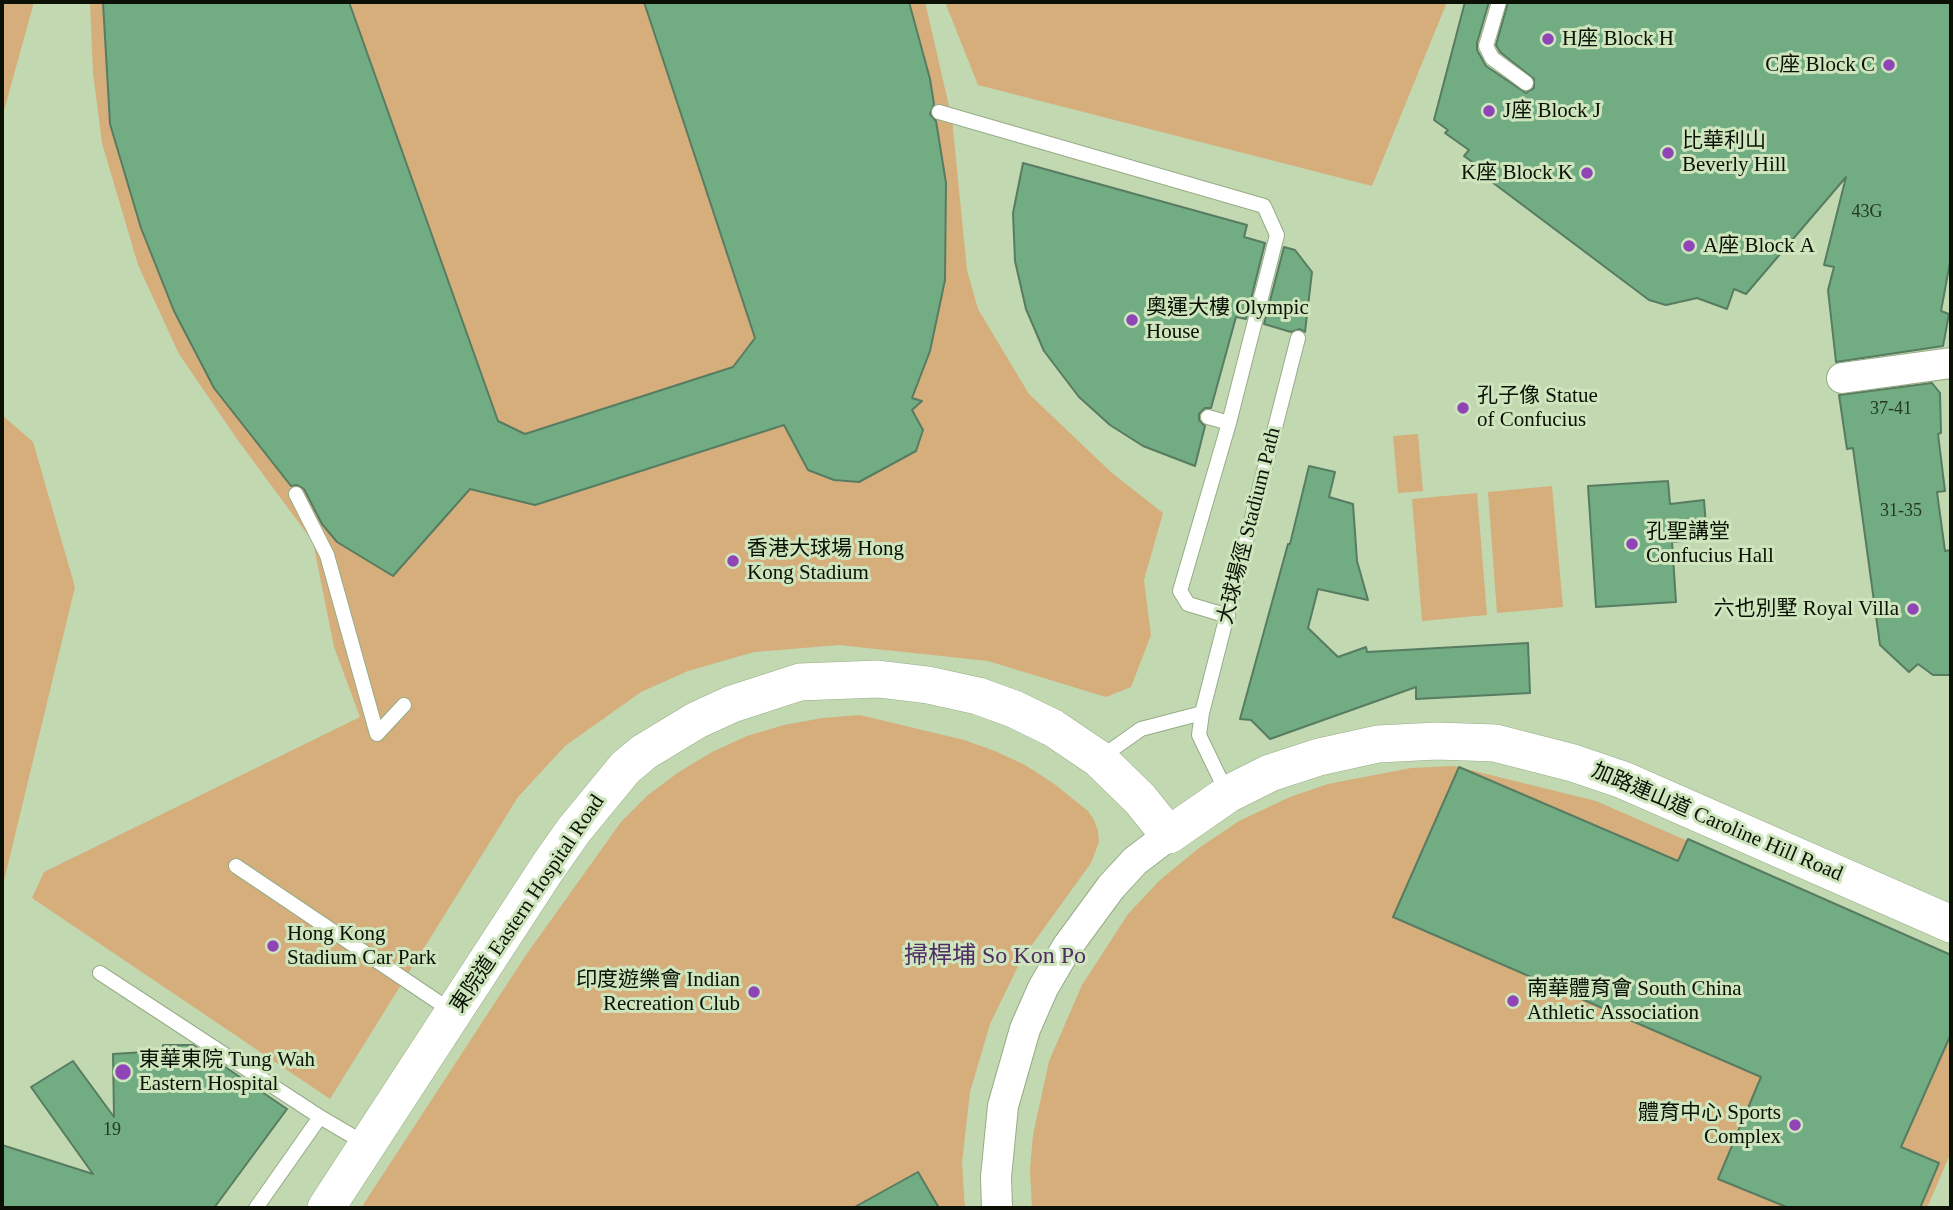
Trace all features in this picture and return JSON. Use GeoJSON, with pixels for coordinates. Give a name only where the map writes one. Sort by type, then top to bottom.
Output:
{"type":"FeatureCollection","features":[{"type":"Feature","properties":{"kind":"street"},"geometry":{"type":"LineString","coordinates":[[1842,378],[1951,363]]}},
{"type":"Feature","properties":{"kind":"street","name":"東院道 Eastern Hospital Road"},"geometry":{"type":"LineString","coordinates":[[326,1208],[568,839],[625,768],[671,735],[732,704],[800,682],[878,679],[928,685],[978,696],[1014,709],[1053,728],[1099,759],[1140,799],[1169,835]]}},
{"type":"Feature","properties":{"kind":"street","name":"加路連山道 Caroline Hill Road"},"geometry":{"type":"LineString","coordinates":[[997,1208],[997,1167],[1003,1106],[1025,1029],[1043,988],[1067,947],[1111,887],[1135,861],[1169,835],[1228,794],[1282,769],[1319,757],[1378,744],[1437,741],[1495,743],[1573,763],[1623,780],[1951,924]]}},
{"type":"Feature","properties":{"kind":"lane"},"geometry":{"type":"LineString","coordinates":[[1499,2],[1486,46],[1492,58],[1526,83]]}},
{"type":"Feature","properties":{"kind":"lane"},"geometry":{"type":"LineString","coordinates":[[939,112],[1264,206],[1277,235],[1229,423],[1180,591],[1188,604],[1228,616]]}},
{"type":"Feature","properties":{"kind":"lane","name":"大球場徑 Stadium Path"},"geometry":{"type":"LineString","coordinates":[[1228,794],[1199,735],[1202,713],[1298,338]]}},
{"type":"Feature","properties":{"kind":"lane"},"geometry":{"type":"LineString","coordinates":[[1208,418],[1229,423]]}},
{"type":"Feature","properties":{"kind":"lane"},"geometry":{"type":"LineString","coordinates":[[296,495],[327,555],[377,734],[404,705]]}},
{"type":"Feature","properties":{"kind":"lane"},"geometry":{"type":"LineString","coordinates":[[1099,759],[1141,729],[1202,713]]}},
{"type":"Feature","properties":{"kind":"lane"},"geometry":{"type":"LineString","coordinates":[[236,866],[454,1012]]}},
{"type":"Feature","properties":{"kind":"lane"},"geometry":{"type":"LineString","coordinates":[[100,973],[320,1117],[367,1144]]}},
{"type":"Feature","properties":{"kind":"lane"},"geometry":{"type":"LineString","coordinates":[[256,1208],[320,1117]]}},
{"type":"Feature","properties":{"kind":"shaded area"},"geometry":{"type":"Polygon","coordinates":[[[2,2],[34,2],[2,118],[2,2]]]}},
{"type":"Feature","properties":{"kind":"shaded area","name":"香港大球場 Hong Kong Stadium"},"geometry":{"type":"Polygon","coordinates":[[[90,2],[925,2],[952,119],[967,270],[978,309],[1029,394],[1112,473],[1163,513],[1144,580],[1151,635],[1131,687],[1106,697],[988,661],[839,645],[754,652],[688,671],[641,692],[565,746],[518,797],[330,1099],[32,898],[44,872],[360,717],[334,647],[313,542],[237,439],[179,354],[138,265],[102,143],[93,73],[90,2]]]}},
{"type":"Feature","properties":{"kind":"shaded area"},"geometry":{"type":"Polygon","coordinates":[[[945,2],[1447,2],[1372,186],[978,85],[945,2]]]}},
{"type":"Feature","properties":{"kind":"shaded area"},"geometry":{"type":"Polygon","coordinates":[[[2,415],[33,442],[75,587],[2,889],[2,415]]]}},
{"type":"Feature","properties":{"kind":"shaded area"},"geometry":{"type":"Polygon","coordinates":[[[1418,434],[1423,491],[1398,493],[1393,436],[1418,434]]]}},
{"type":"Feature","properties":{"kind":"shaded area"},"geometry":{"type":"Polygon","coordinates":[[[1552,486],[1563,607],[1497,613],[1488,492],[1552,486]]]}},
{"type":"Feature","properties":{"kind":"shaded area"},"geometry":{"type":"Polygon","coordinates":[[[1477,493],[1487,615],[1422,621],[1412,499],[1477,493]]]}},
{"type":"Feature","properties":{"kind":"shaded area","name":"印度遊樂會 Indian Recreation Club"},"geometry":{"type":"Polygon","coordinates":[[[860,715],[964,740],[1025,765],[1088,811],[1098,831],[1099,842],[1091,863],[1021,960],[990,1024],[970,1092],[962,1163],[965,1208],[361,1208],[526,955],[621,822],[648,795],[712,752],[747,736],[784,725],[860,715]]]}},
{"type":"Feature","properties":{"kind":"shaded area","name":"南華體育會 South China Athletic Association"},"geometry":{"type":"Polygon","coordinates":[[[1454,766],[1596,801],[1951,956],[1951,1152],[1927,1208],[1032,1208],[1030,1169],[1033,1135],[1049,1061],[1082,985],[1128,914],[1160,880],[1199,848],[1239,821],[1290,797],[1328,784],[1411,768],[1454,766]]]}},
{"type":"Feature","properties":{"kind":"building"},"geometry":{"type":"Polygon","coordinates":[[[103,2],[349,2],[498,421],[525,434],[733,367],[755,338],[644,2],[909,2],[930,79],[934,104],[930,114],[936,121],[946,183],[945,280],[930,351],[912,398],[922,401],[912,410],[923,430],[916,451],[859,482],[834,480],[808,470],[784,425],[535,505],[470,489],[393,576],[337,542],[322,524],[304,489],[297,485],[291,486],[214,388],[174,311],[141,228],[110,124],[103,2]]]}},
{"type":"Feature","properties":{"kind":"building","name":"比華利山 Beverly Hill"},"geometry":{"type":"Polygon","coordinates":[[[1465,2],[1489,2],[1477,50],[1486,66],[1526,93],[1534,88],[1534,79],[1500,52],[1496,45],[1508,2],[1951,3],[1951,257],[1941,311],[1949,314],[1943,346],[1836,362],[1828,290],[1834,267],[1824,265],[1846,177],[1746,294],[1734,289],[1727,309],[1697,298],[1666,305],[1649,300],[1480,173],[1482,169],[1464,156],[1469,150],[1445,133],[1448,130],[1434,120],[1465,2]]]}},
{"type":"Feature","properties":{"kind":"building","name":"奧運大樓 Olympic House"},"geometry":{"type":"Polygon","coordinates":[[[1023,163],[1247,225],[1244,237],[1265,243],[1246,319],[1236,317],[1211,408],[1205,408],[1199,414],[1199,420],[1205,426],[1195,466],[1143,446],[1110,425],[1079,397],[1044,351],[1026,309],[1015,261],[1013,213],[1023,163]]]}},
{"type":"Feature","properties":{"kind":"building"},"geometry":{"type":"Polygon","coordinates":[[[1284,247],[1295,250],[1312,272],[1305,332],[1300,329],[1291,332],[1264,324],[1284,247]]]}},
{"type":"Feature","properties":{"kind":"building"},"geometry":{"type":"Polygon","coordinates":[[[1932,383],[1940,393],[1941,433],[1938,434],[1945,491],[1937,492],[1945,551],[1951,550],[1951,675],[1933,675],[1918,664],[1909,672],[1880,645],[1853,448],[1847,449],[1839,395],[1932,383]]]}},
{"type":"Feature","properties":{"kind":"building"},"geometry":{"type":"Polygon","coordinates":[[[1309,466],[1335,472],[1329,497],[1353,504],[1357,561],[1368,600],[1318,589],[1308,628],[1338,657],[1366,647],[1367,652],[1528,643],[1530,693],[1416,699],[1416,687],[1270,739],[1251,720],[1240,719],[1290,544],[1309,466]]]}},
{"type":"Feature","properties":{"kind":"building","name":"孔聖講堂 Confucius Hall"},"geometry":{"type":"Polygon","coordinates":[[[1668,481],[1670,504],[1704,500],[1707,539],[1672,542],[1676,602],[1596,607],[1588,486],[1668,481]]]}},
{"type":"Feature","properties":{"kind":"building"},"geometry":{"type":"Polygon","coordinates":[[[1459,767],[1678,861],[1688,839],[1951,955],[1951,1034],[1901,1147],[1939,1163],[1920,1208],[1789,1208],[1718,1179],[1761,1077],[1393,917],[1459,767]]]}},
{"type":"Feature","properties":{"kind":"building","name":"東華東院 Tung Wah Eastern Hospital"},"geometry":{"type":"Polygon","coordinates":[[[163,1045],[193,1045],[287,1109],[214,1208],[2,1208],[2,1145],[93,1174],[31,1087],[73,1061],[114,1117],[113,1054],[162,1051],[163,1045]]]}},
{"type":"Feature","properties":{"kind":"building"},"geometry":{"type":"Polygon","coordinates":[[[918,1172],[939,1208],[853,1208],[918,1172]]]}},
{"type":"Feature","properties":{"kind":"place","name":"H座 Block H"},"geometry":{"type":"Point","coordinates":[1548,39]}},
{"type":"Feature","properties":{"kind":"place","name":"C座 Block C"},"geometry":{"type":"Point","coordinates":[1889,65]}},
{"type":"Feature","properties":{"kind":"place","name":"J座 Block J"},"geometry":{"type":"Point","coordinates":[1489,111]}},
{"type":"Feature","properties":{"kind":"place","name":"比華利山 Beverly Hill"},"geometry":{"type":"Point","coordinates":[1668,153]}},
{"type":"Feature","properties":{"kind":"place","name":"K座 Block K"},"geometry":{"type":"Point","coordinates":[1587,173]}},
{"type":"Feature","properties":{"kind":"place","name":"A座 Block A"},"geometry":{"type":"Point","coordinates":[1689,246]}},
{"type":"Feature","properties":{"kind":"place","name":"奧運大樓 Olympic House"},"geometry":{"type":"Point","coordinates":[1132,320]}},
{"type":"Feature","properties":{"kind":"place","name":"孔子像 Statue of Confucius"},"geometry":{"type":"Point","coordinates":[1463,408]}},
{"type":"Feature","properties":{"kind":"place","name":"孔聖講堂 Confucius Hall"},"geometry":{"type":"Point","coordinates":[1632,544]}},
{"type":"Feature","properties":{"kind":"place","name":"香港大球場 Hong Kong Stadium"},"geometry":{"type":"Point","coordinates":[733,561]}},
{"type":"Feature","properties":{"kind":"place","name":"六也別墅 Royal Villa"},"geometry":{"type":"Point","coordinates":[1913,609]}},
{"type":"Feature","properties":{"kind":"place","name":"Hong Kong Stadium Car Park"},"geometry":{"type":"Point","coordinates":[273,946]}},
{"type":"Feature","properties":{"kind":"place","name":"印度遊樂會 Indian Recreation Club"},"geometry":{"type":"Point","coordinates":[754,992]}},
{"type":"Feature","properties":{"kind":"place","name":"南華體育會 South China Athletic Association"},"geometry":{"type":"Point","coordinates":[1513,1001]}},
{"type":"Feature","properties":{"kind":"place","name":"東華東院 Tung Wah Eastern Hospital"},"geometry":{"type":"Point","coordinates":[123,1072]}},
{"type":"Feature","properties":{"kind":"place","name":"體育中心 Sports Complex"},"geometry":{"type":"Point","coordinates":[1795,1125]}},
{"type":"Feature","properties":{"kind":"district","name":"掃桿埔 So Kon Po"},"geometry":{"type":"Point","coordinates":[995,957]}}]}
